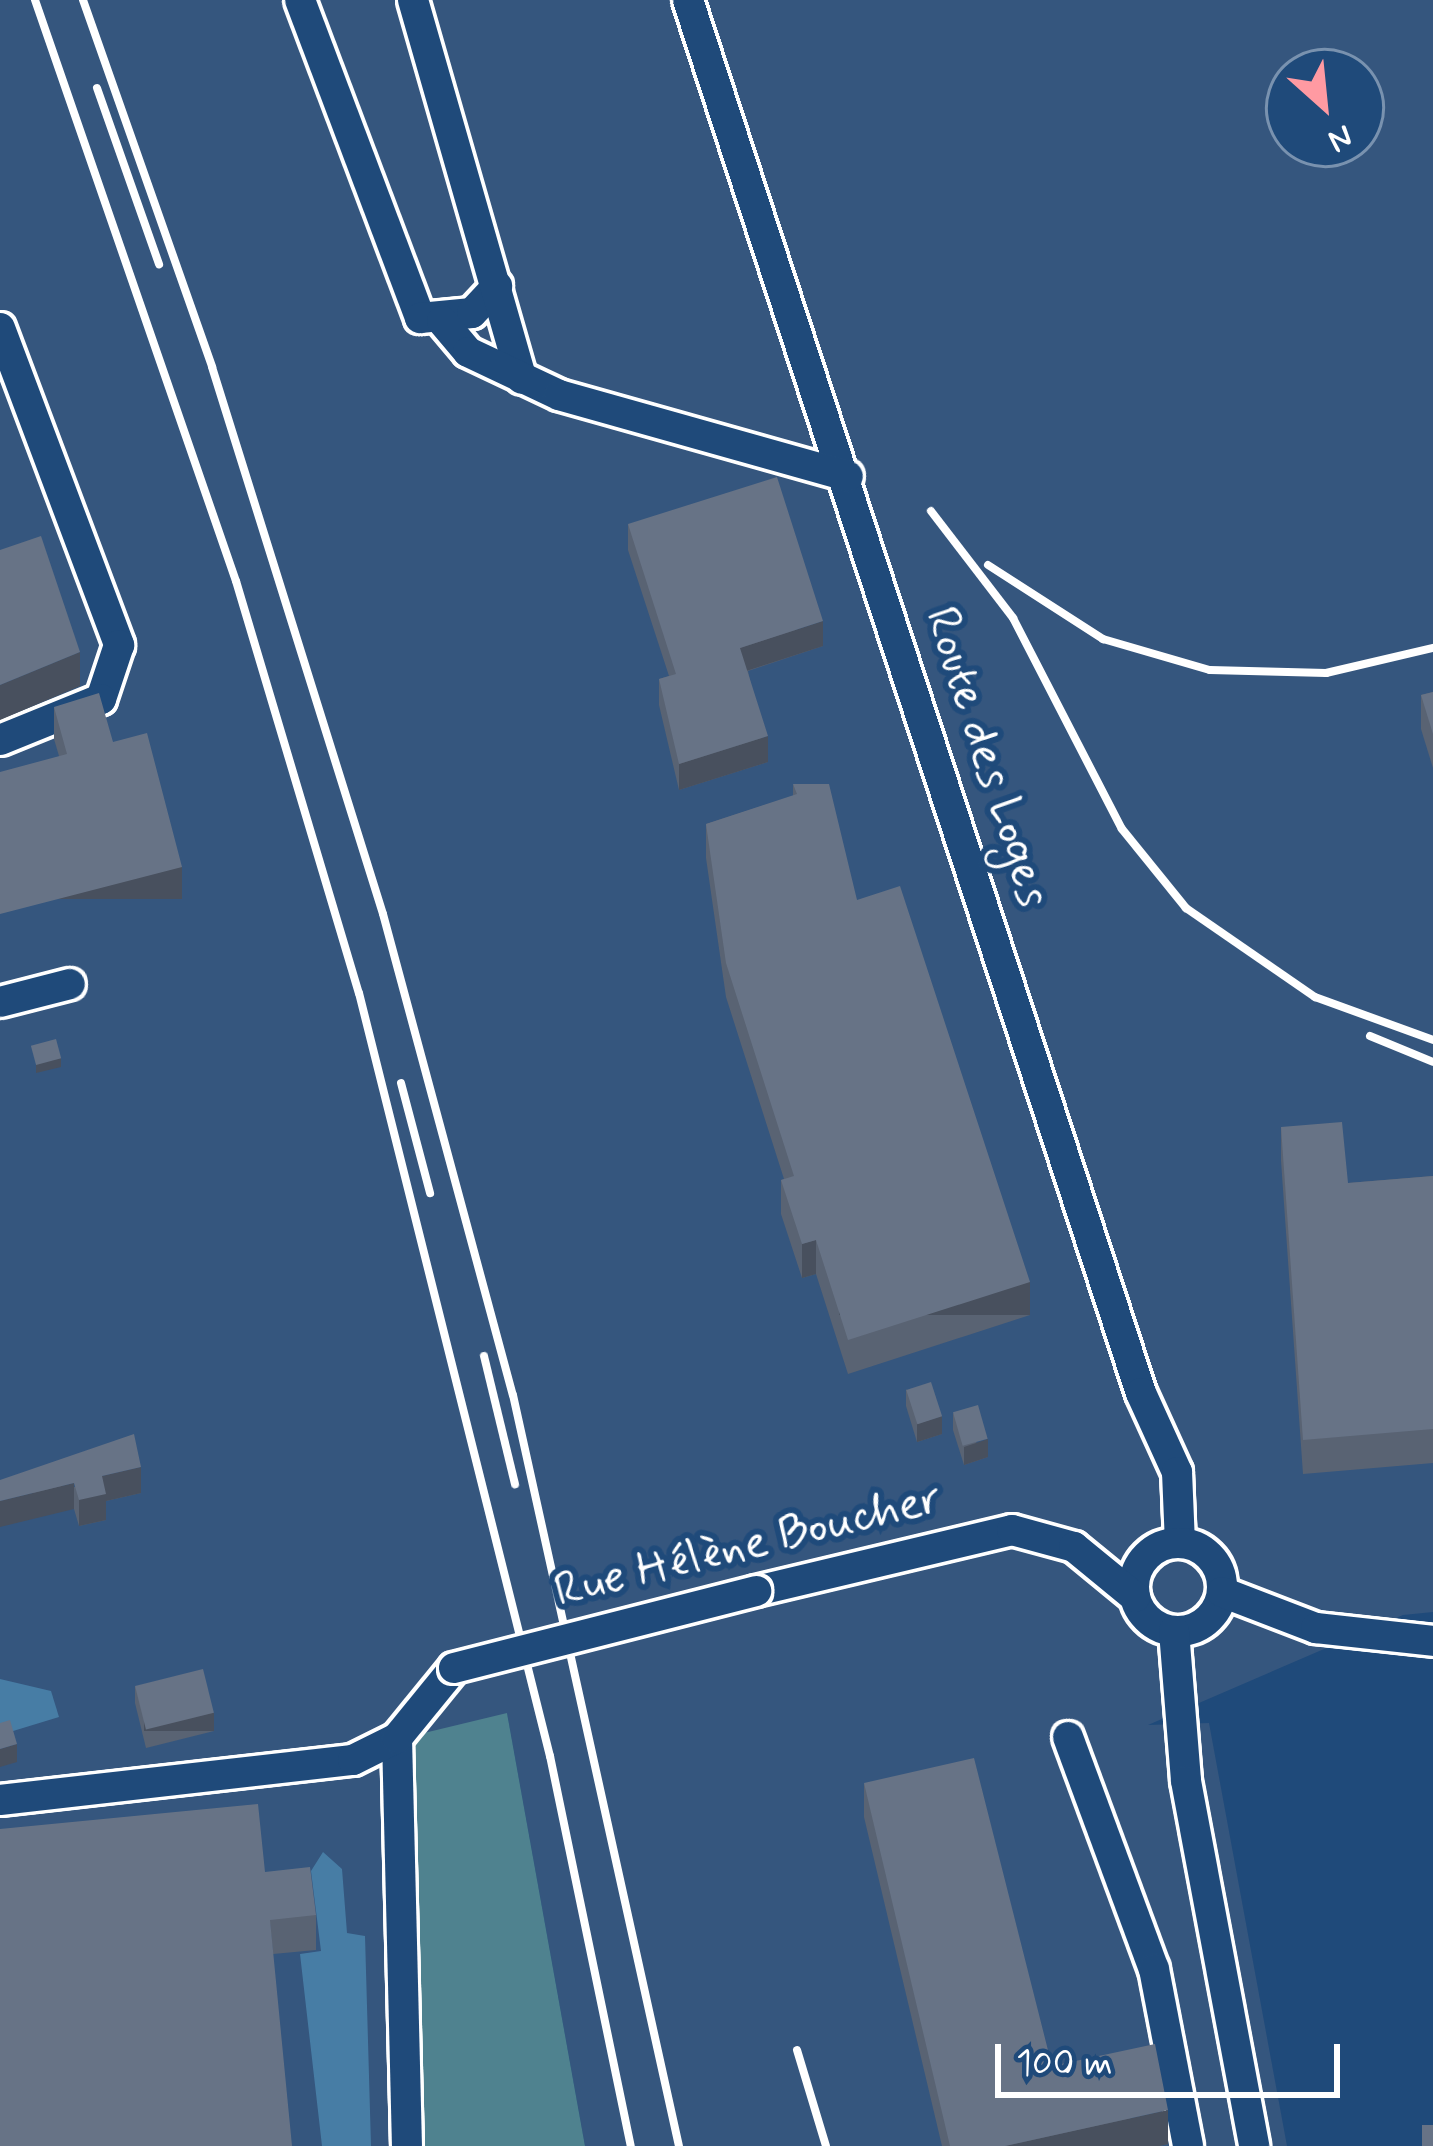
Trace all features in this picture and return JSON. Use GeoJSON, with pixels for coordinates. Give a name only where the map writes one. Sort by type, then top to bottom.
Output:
{"type":"FeatureCollection","features":[{"type":"Feature","properties":{"kind":"street"},"geometry":{"type":"LineString","coordinates":[[300,0],[410,302],[442,321],[468,352],[522,379],[848,476]]}},
{"type":"Feature","properties":{"kind":"street"},"geometry":{"type":"LineString","coordinates":[[413,0],[522,379]]}},
{"type":"Feature","properties":{"kind":"street","name":"Route des Loges"},"geometry":{"type":"LineString","coordinates":[[688,0],[848,476],[1141,1393],[1177,1472],[1180,1544]]}},
{"type":"Feature","properties":{"kind":"street"},"geometry":{"type":"LineString","coordinates":[[442,321],[472,313],[497,286]]}},
{"type":"Feature","properties":{"kind":"street"},"geometry":{"type":"LineString","coordinates":[[0,328],[112,610],[118,671],[83,711],[0,740]]}},
{"type":"Feature","properties":{"kind":"street"},"geometry":{"type":"LineString","coordinates":[[0,1002],[70,984]]}},
{"type":"Feature","properties":{"kind":"street","name":"Rue Hélène Boucher"},"geometry":{"type":"LineString","coordinates":[[397,1738],[454,1668],[1012,1530],[1074,1547],[1135,1598]]}},
{"type":"Feature","properties":{"kind":"street"},"geometry":{"type":"LineString","coordinates":[[1254,2146],[1186,1781],[1174,1631],[1135,1598],[1151,1551],[1180,1544],[1205,1552],[1222,1592],[1316,1628],[1433,1641]]}},
{"type":"Feature","properties":{"kind":"street"},"geometry":{"type":"LineString","coordinates":[[1174,1631],[1209,1618],[1222,1592]]}},
{"type":"Feature","properties":{"kind":"street"},"geometry":{"type":"LineString","coordinates":[[0,1800],[353,1760],[397,1738],[407,2146]]}},
{"type":"Feature","properties":{"kind":"street"},"geometry":{"type":"LineString","coordinates":[[1068,1738],[1154,1969],[1188,2146]]}},
{"type":"Feature","properties":{"kind":"shaded area"},"geometry":{"type":"Polygon","coordinates":[[[0,0],[1433,0],[1433,1612],[1403,1615],[1148,1725],[1209,1723],[1287,2146],[585,2146],[507,1713],[406,2146],[0,2146],[0,0]]]}},
{"type":"Feature","properties":{"kind":"shaded area"},"geometry":{"type":"Polygon","coordinates":[[[0,1679],[51,1691],[59,1717],[0,1735],[0,1679]]]}},
{"type":"Feature","properties":{"kind":"shaded area"},"geometry":{"type":"Polygon","coordinates":[[[323,1852],[342,1869],[347,1933],[365,1936],[371,2146],[322,2146],[300,1954],[321,1951],[311,1871],[323,1852]]]}},
{"type":"Feature","properties":{"kind":"green space"},"geometry":{"type":"Polygon","coordinates":[[[507,1713],[585,2146],[406,2146],[395,1740],[507,1713]]]}},
{"type":"Feature","properties":{"kind":"building"},"geometry":{"type":"Polygon","coordinates":[[[777,477],[823,621],[740,648],[768,736],[679,764],[659,679],[676,674],[628,524],[777,477]]]}},
{"type":"Feature","properties":{"kind":"building"},"geometry":{"type":"Polygon","coordinates":[[[41,536],[80,652],[0,685],[0,550],[41,536]]]}},
{"type":"Feature","properties":{"kind":"building"},"geometry":{"type":"Polygon","coordinates":[[[1433,692],[1433,734],[1421,695],[1433,692]]]}},
{"type":"Feature","properties":{"kind":"building"},"geometry":{"type":"Polygon","coordinates":[[[99,693],[113,742],[147,733],[182,867],[0,914],[0,772],[67,754],[54,707],[99,693]]]}},
{"type":"Feature","properties":{"kind":"building"},"geometry":{"type":"Polygon","coordinates":[[[793,784],[829,784],[857,900],[900,886],[1030,1282],[848,1340],[816,1240],[802,1244],[781,1180],[794,1176],[726,963],[706,824],[797,794],[793,784]]]}},
{"type":"Feature","properties":{"kind":"building"},"geometry":{"type":"Polygon","coordinates":[[[56,1039],[61,1058],[36,1065],[31,1046],[56,1039]]]}},
{"type":"Feature","properties":{"kind":"building"},"geometry":{"type":"Polygon","coordinates":[[[1342,1122],[1348,1183],[1433,1176],[1433,1429],[1303,1440],[1281,1127],[1342,1122]]]}},
{"type":"Feature","properties":{"kind":"building"},"geometry":{"type":"Polygon","coordinates":[[[931,1382],[942,1416],[917,1424],[906,1390],[931,1382]]]}},
{"type":"Feature","properties":{"kind":"building"},"geometry":{"type":"Polygon","coordinates":[[[978,1405],[988,1439],[963,1446],[953,1412],[978,1405]]]}},
{"type":"Feature","properties":{"kind":"building"},"geometry":{"type":"Polygon","coordinates":[[[134,1434],[141,1467],[102,1476],[106,1494],[79,1500],[74,1483],[0,1501],[0,1480],[134,1434]]]}},
{"type":"Feature","properties":{"kind":"building"},"geometry":{"type":"Polygon","coordinates":[[[203,1669],[214,1713],[146,1730],[135,1686],[203,1669]]]}},
{"type":"Feature","properties":{"kind":"building"},"geometry":{"type":"Polygon","coordinates":[[[10,1720],[17,1744],[0,1749],[0,1723],[10,1720]]]}},
{"type":"Feature","properties":{"kind":"building"},"geometry":{"type":"Polygon","coordinates":[[[974,1758],[1052,2066],[1155,2044],[1168,2110],[1005,2146],[950,2146],[864,1783],[974,1758]]]}},
{"type":"Feature","properties":{"kind":"building"},"geometry":{"type":"Polygon","coordinates":[[[258,1804],[265,1872],[310,1867],[316,1915],[270,1920],[292,2146],[0,2146],[0,1829],[258,1804]]]}},
{"type":"Feature","properties":{"kind":"building"},"geometry":{"type":"Polygon","coordinates":[[[1422,2125],[1433,2125],[1433,2146],[1422,2146],[1422,2125]]]}},
{"type":"Feature","properties":{"kind":"railway"},"geometry":{"type":"LineString","coordinates":[[35,0],[236,581],[359,993],[550,1756],[631,2146]]}},
{"type":"Feature","properties":{"kind":"railway"},"geometry":{"type":"LineString","coordinates":[[83,0],[212,367],[383,914],[513,1395],[679,2146]]}},
{"type":"Feature","properties":{"kind":"railway"},"geometry":{"type":"LineString","coordinates":[[97,88],[159,264]]}},
{"type":"Feature","properties":{"kind":"railway"},"geometry":{"type":"LineString","coordinates":[[931,511],[1013,618],[1122,829],[1186,908],[1315,997],[1433,1040]]}},
{"type":"Feature","properties":{"kind":"railway"},"geometry":{"type":"LineString","coordinates":[[988,565],[1103,639],[1210,670],[1326,673],[1433,648]]}},
{"type":"Feature","properties":{"kind":"railway"},"geometry":{"type":"LineString","coordinates":[[1370,1036],[1433,1062]]}},
{"type":"Feature","properties":{"kind":"railway"},"geometry":{"type":"LineString","coordinates":[[401,1083],[430,1193]]}},
{"type":"Feature","properties":{"kind":"railway"},"geometry":{"type":"LineString","coordinates":[[484,1356],[515,1484]]}},
{"type":"Feature","properties":{"kind":"railway"},"geometry":{"type":"LineString","coordinates":[[797,2050],[826,2146]]}}]}
